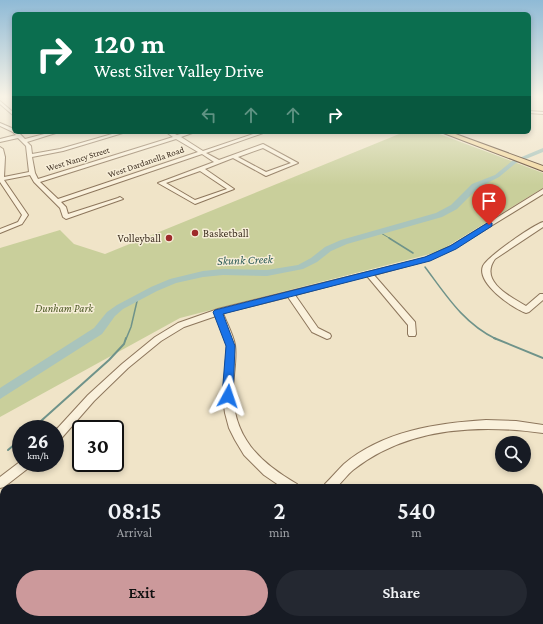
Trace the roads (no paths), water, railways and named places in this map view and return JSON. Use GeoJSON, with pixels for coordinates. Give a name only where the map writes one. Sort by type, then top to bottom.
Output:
{"type":"FeatureCollection","features":[{"type":"Feature","properties":{"kind":"main road"},"geometry":{"type":"LineString","coordinates":[[449,134],[543,168]]}},
{"type":"Feature","properties":{"kind":"street"},"geometry":{"type":"LineString","coordinates":[[0,141],[14,134]]}},
{"type":"Feature","properties":{"kind":"street"},"geometry":{"type":"LineString","coordinates":[[17,134],[29,149],[32,173],[36,181],[66,211],[66,217],[120,199]]}},
{"type":"Feature","properties":{"kind":"street"},"geometry":{"type":"LineString","coordinates":[[24,141],[50,134]]}},
{"type":"Feature","properties":{"kind":"street"},"geometry":{"type":"LineString","coordinates":[[30,156],[54,152],[117,134]]}},
{"type":"Feature","properties":{"kind":"street"},"geometry":{"type":"LineString","coordinates":[[171,134],[218,162]]}},
{"type":"Feature","properties":{"kind":"street","name":"West Nancy Street"},"geometry":{"type":"LineString","coordinates":[[36,181],[186,134]]}},
{"type":"Feature","properties":{"kind":"street","name":"West Dardanella Road"},"geometry":{"type":"LineString","coordinates":[[57,202],[258,134]]}},
{"type":"Feature","properties":{"kind":"street"},"geometry":{"type":"LineString","coordinates":[[201,169],[231,189],[195,202],[161,183],[234,156],[263,146],[295,163],[266,174],[234,156]]}},
{"type":"Feature","properties":{"kind":"street"},"geometry":{"type":"LineString","coordinates":[[0,149],[2,157],[0,179],[25,215],[24,219],[16,225],[0,231]]}},
{"type":"Feature","properties":{"kind":"street"},"geometry":{"type":"LineString","coordinates":[[0,179],[32,173]]}},
{"type":"Feature","properties":{"kind":"street"},"geometry":{"type":"LineString","coordinates":[[64,429],[116,375],[158,339],[181,325],[218,312],[427,259],[442,253],[543,191]]}},
{"type":"Feature","properties":{"kind":"street"},"geometry":{"type":"LineString","coordinates":[[543,224],[493,258],[487,265],[488,278],[495,289],[508,300],[526,310],[543,296]]}},
{"type":"Feature","properties":{"kind":"street"},"geometry":{"type":"LineString","coordinates":[[369,274],[412,324],[412,334]]}},
{"type":"Feature","properties":{"kind":"street"},"geometry":{"type":"LineString","coordinates":[[291,294],[315,330],[327,336]]}},
{"type":"Feature","properties":{"kind":"street"},"geometry":{"type":"LineString","coordinates":[[218,312],[231,346],[228,396],[229,410],[236,432],[242,444],[259,466],[285,484]]}},
{"type":"Feature","properties":{"kind":"street"},"geometry":{"type":"LineString","coordinates":[[333,484],[357,461],[373,451],[410,436],[459,425],[501,425],[543,429]]}},
{"type":"Feature","properties":{"kind":"street"},"geometry":{"type":"LineString","coordinates":[[0,483],[15,472]]}},
{"type":"Feature","properties":{"kind":"waterway","name":"Skunk Creek"},"geometry":{"type":"LineString","coordinates":[[0,394],[98,331],[111,314],[120,307],[154,289],[173,281],[203,274],[223,272],[267,273],[300,267],[314,260],[328,249],[344,242],[439,215],[454,207],[475,186],[497,176],[514,162],[543,150]]}},
{"type":"Feature","properties":{"kind":"waterway"},"geometry":{"type":"LineString","coordinates":[[379,232],[391,239]]}},
{"type":"Feature","properties":{"kind":"waterway"},"geometry":{"type":"LineString","coordinates":[[389,238],[413,253]]}},
{"type":"Feature","properties":{"kind":"waterway"},"geometry":{"type":"LineString","coordinates":[[425,267],[456,308],[474,325],[495,338]]}},
{"type":"Feature","properties":{"kind":"waterway"},"geometry":{"type":"LineString","coordinates":[[126,339],[131,327],[138,297]]}},
{"type":"Feature","properties":{"kind":"waterway"},"geometry":{"type":"LineString","coordinates":[[42,420],[109,360],[124,344],[126,338]]}},
{"type":"Feature","properties":{"kind":"waterway"},"geometry":{"type":"LineString","coordinates":[[495,338],[543,358]]}},
{"type":"Feature","properties":{"kind":"waterway"},"geometry":{"type":"LineString","coordinates":[[8,450],[12,447]]}},
{"type":"Feature","properties":{"kind":"place","name":"Basketball"},"geometry":{"type":"Point","coordinates":[195,233]}},
{"type":"Feature","properties":{"kind":"place","name":"Volleyball"},"geometry":{"type":"Point","coordinates":[169,238]}},
{"type":"Feature","properties":{"kind":"park label","name":"Dunham Park"},"geometry":{"type":"Point","coordinates":[64,308]}}]}
